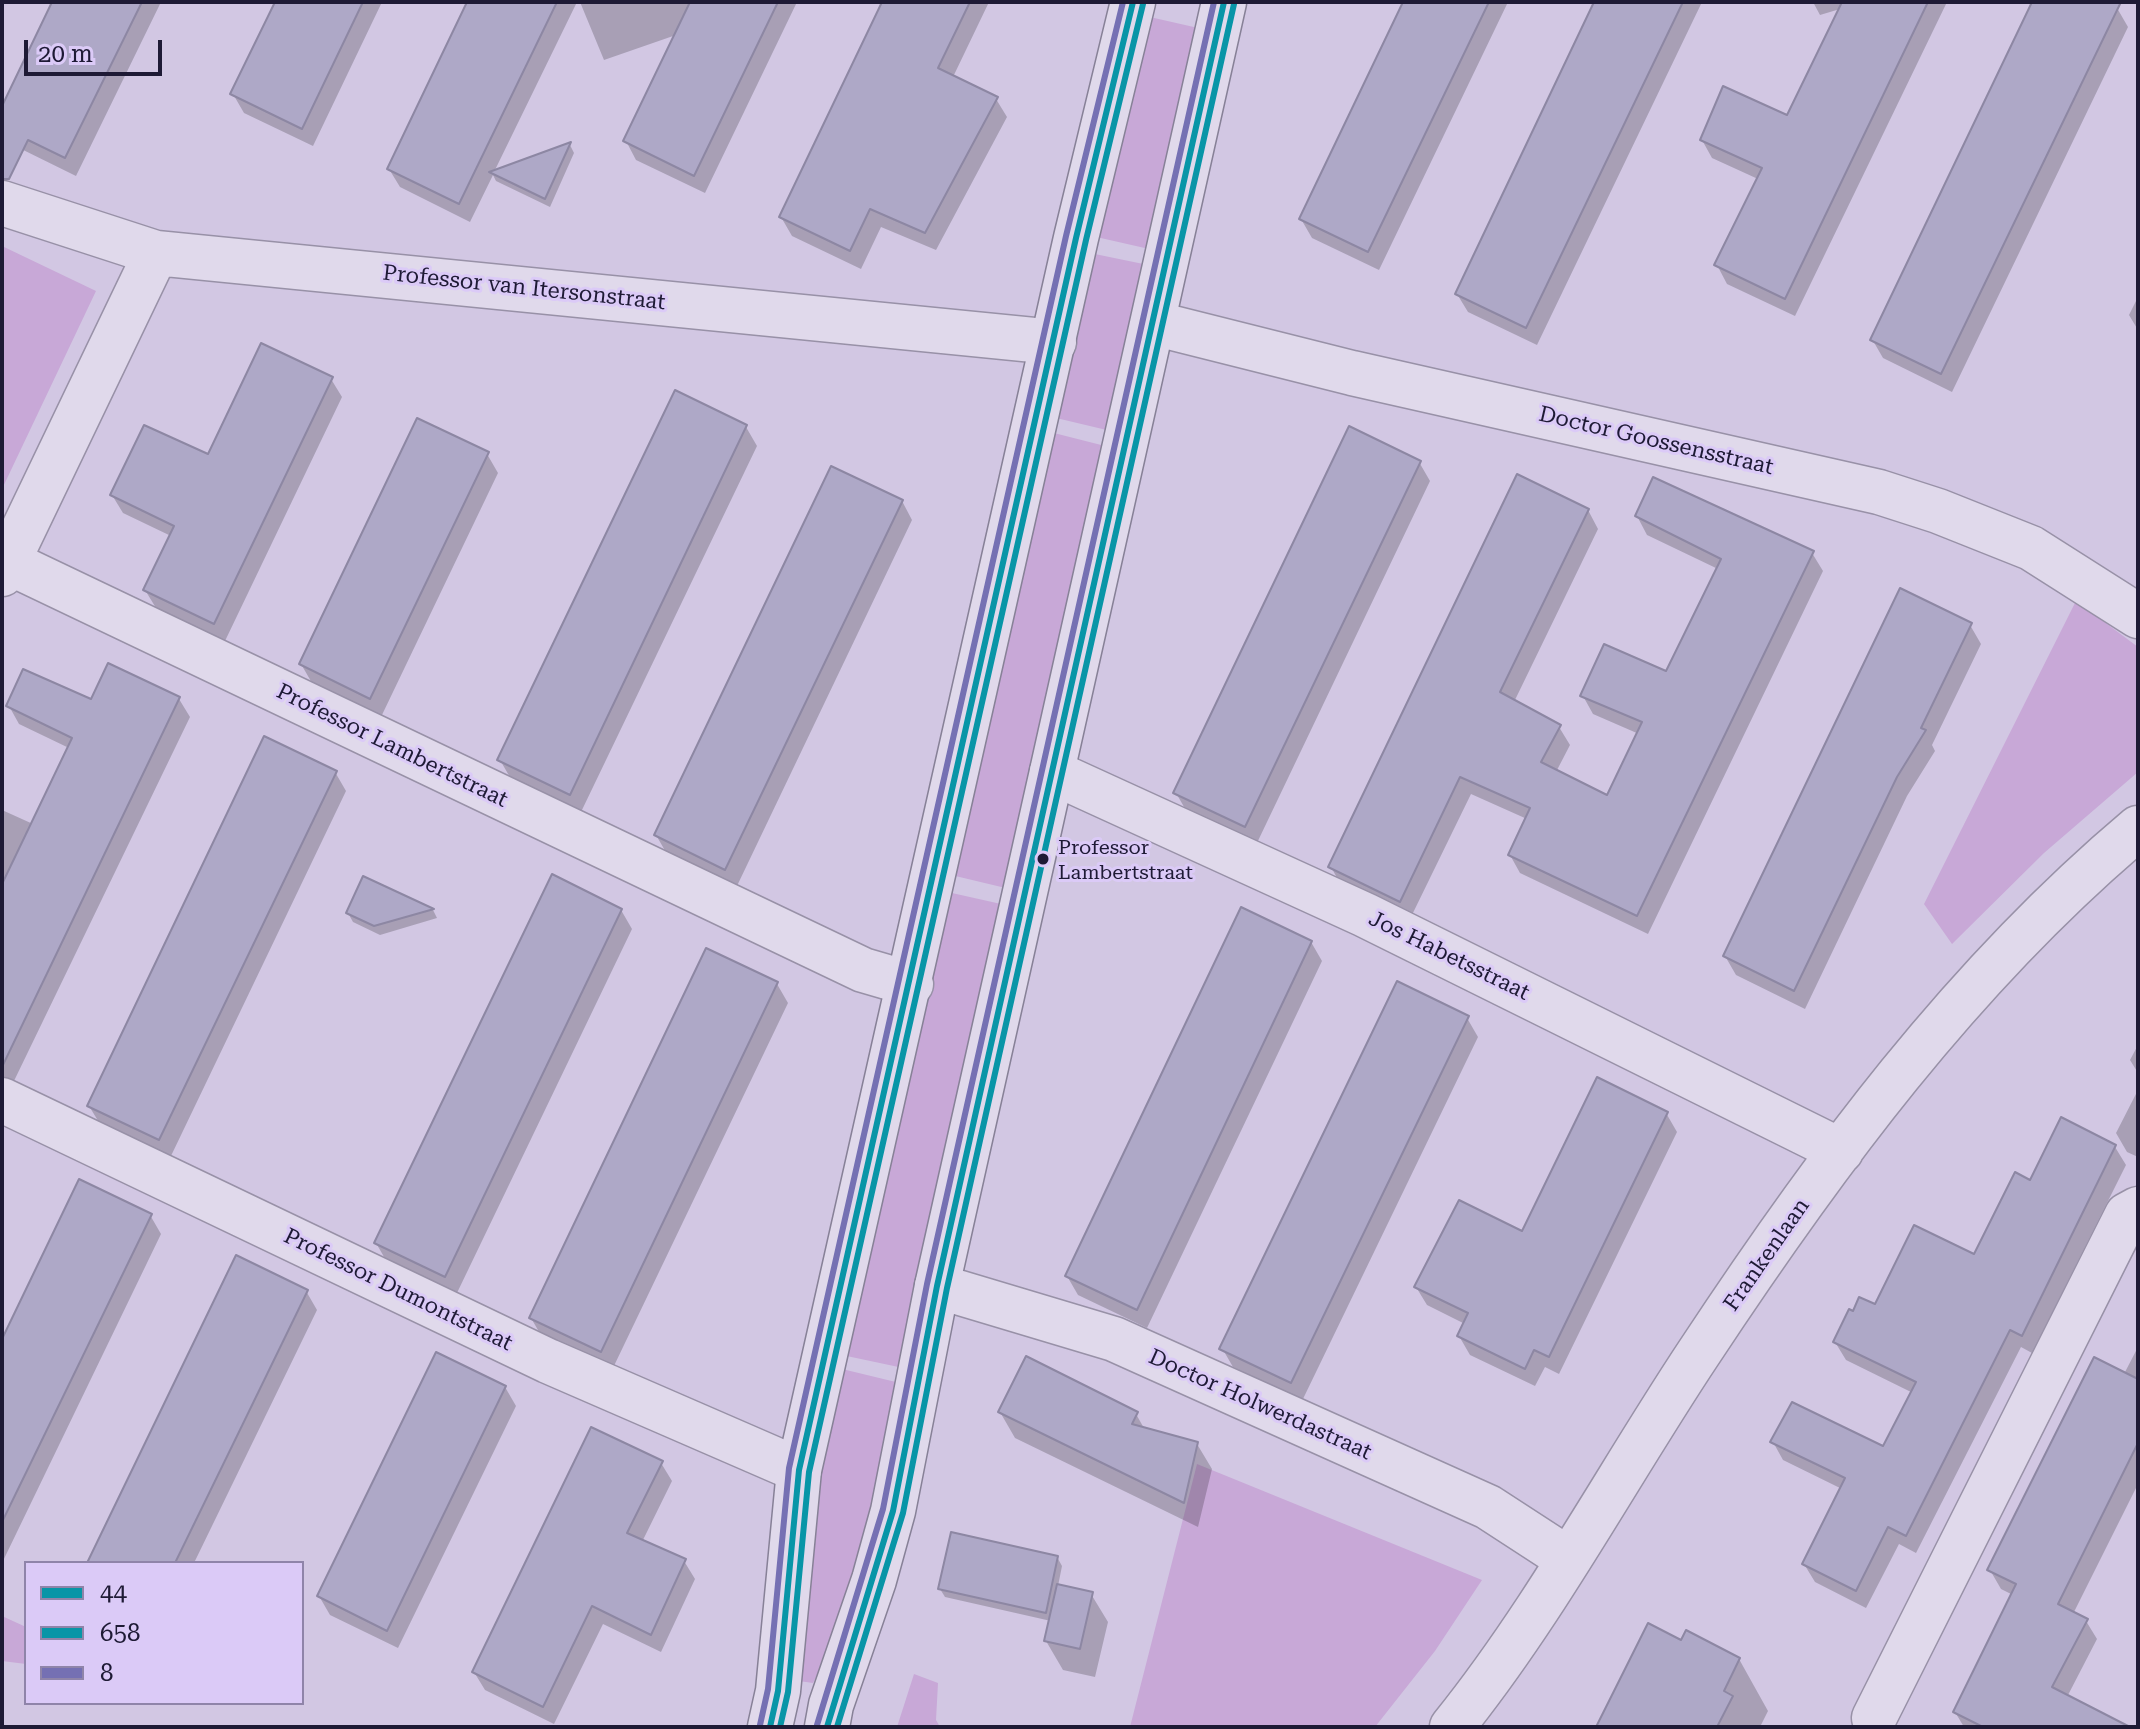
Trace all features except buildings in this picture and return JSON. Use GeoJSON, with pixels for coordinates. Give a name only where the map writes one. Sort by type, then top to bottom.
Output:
{"type":"FeatureCollection","features":[{"type":"Feature","properties":{"kind":"street"},"geometry":{"type":"LineString","coordinates":[[770,1727],[778,1691],[799,1470],[1133,2]]}},
{"type":"Feature","properties":{"kind":"street"},"geometry":{"type":"LineString","coordinates":[[827,1727],[893,1511],[937,1286],[1224,2]]}},
{"type":"Feature","properties":{"kind":"street","name":"Professor van Itersonstraat"},"geometry":{"type":"LineString","coordinates":[[2,203],[156,253],[1054,342]]}},
{"type":"Feature","properties":{"kind":"street"},"geometry":{"type":"LineString","coordinates":[[5,568],[156,253]]}},
{"type":"Feature","properties":{"kind":"street","name":"Doctor Goossensstraat"},"geometry":{"type":"LineString","coordinates":[[1153,323],[1352,373],[1879,492],[1938,511],[2031,548],[2138,616]]}},
{"type":"Feature","properties":{"kind":"street","name":"Professor Lambertstraat"},"geometry":{"type":"LineString","coordinates":[[5,568],[850,964],[911,984]]}},
{"type":"Feature","properties":{"kind":"street","name":"Jos Habetsstraat"},"geometry":{"type":"LineString","coordinates":[[1052,772],[1379,921],[1841,1151]]}},
{"type":"Feature","properties":{"kind":"street","name":"Frankenlaan"},"geometry":{"type":"LineString","coordinates":[[1452,1727],[1568,1559],[1698,1353],[1841,1151],[1971,987],[2084,873],[2138,828]]}},
{"type":"Feature","properties":{"kind":"street","name":"Professor Dumontstraat"},"geometry":{"type":"LineString","coordinates":[[2,1100],[548,1361],[799,1470]]}},
{"type":"Feature","properties":{"kind":"street"},"geometry":{"type":"LineString","coordinates":[[1874,1718],[2127,1215],[2138,1209]]}},
{"type":"Feature","properties":{"kind":"street","name":"Doctor Holwerdastraat"},"geometry":{"type":"LineString","coordinates":[[937,1286],[1114,1339],[1488,1507],[1568,1559]]}},
{"type":"Feature","properties":{"kind":"shaded area"},"geometry":{"type":"Polygon","coordinates":[[[1141,15],[1207,30],[1158,251],[1092,236],[1141,15]]]}},
{"type":"Feature","properties":{"kind":"shaded area"},"geometry":{"type":"Polygon","coordinates":[[[2,246],[96,291],[2,489],[2,246]]]}},
{"type":"Feature","properties":{"kind":"shaded area"},"geometry":{"type":"Polygon","coordinates":[[[1090,253],[1153,266],[1115,432],[1052,417],[1090,253]]]}},
{"type":"Feature","properties":{"kind":"shaded area"},"geometry":{"type":"Polygon","coordinates":[[[1050,432],[1113,448],[1014,890],[947,874],[1050,432]]]}},
{"type":"Feature","properties":{"kind":"shaded area"},"geometry":{"type":"Polygon","coordinates":[[[2076,601],[2138,647],[2138,772],[2044,853],[1952,944],[1924,904],[2076,601]]]}},
{"type":"Feature","properties":{"kind":"shaded area"},"geometry":{"type":"Polygon","coordinates":[[[943,891],[1010,906],[908,1369],[842,1355],[943,891]]]}},
{"type":"Feature","properties":{"kind":"shaded area"},"geometry":{"type":"Polygon","coordinates":[[[838,1368],[904,1384],[845,1619],[813,1683],[792,1680],[805,1516],[838,1368]]]}},
{"type":"Feature","properties":{"kind":"shaded area"},"geometry":{"type":"Polygon","coordinates":[[[1197,1464],[1482,1580],[1435,1651],[1375,1727],[1130,1727],[1197,1464]]]}},
{"type":"Feature","properties":{"kind":"shaded area"},"geometry":{"type":"Polygon","coordinates":[[[2,1616],[24,1626],[24,1664],[2,1661],[2,1616]]]}},
{"type":"Feature","properties":{"kind":"shaded area"},"geometry":{"type":"Polygon","coordinates":[[[914,1674],[938,1683],[936,1720],[940,1727],[897,1727],[914,1674]]]}},
{"type":"Feature","properties":{"kind":"transit line","name":"8"},"geometry":{"type":"LineString","coordinates":[[760,1725],[768,1689],[789,1468],[1066,236],[1123,2]]}},
{"type":"Feature","properties":{"kind":"transit line","name":"44"},"geometry":{"type":"LineString","coordinates":[[770,1727],[778,1691],[799,1470],[1076,238],[1133,2]]}},
{"type":"Feature","properties":{"kind":"transit line","name":"8"},"geometry":{"type":"LineString","coordinates":[[817,1725],[883,1509],[927,1284],[1214,2]]}},
{"type":"Feature","properties":{"kind":"transit line","name":"44"},"geometry":{"type":"LineString","coordinates":[[827,1727],[893,1511],[937,1286],[1224,2]]}},
{"type":"Feature","properties":{"kind":"transit line","name":"658"},"geometry":{"type":"LineString","coordinates":[[780,1727],[788,1692],[809,1472],[1086,240],[1143,4]]}},
{"type":"Feature","properties":{"kind":"transit line","name":"658"},"geometry":{"type":"LineString","coordinates":[[837,1727],[903,1513],[947,1288],[1234,4]]}},
{"type":"Feature","properties":{"kind":"place","name":"Professor Lambertstraat"},"geometry":{"type":"Point","coordinates":[1043,859]}}]}
